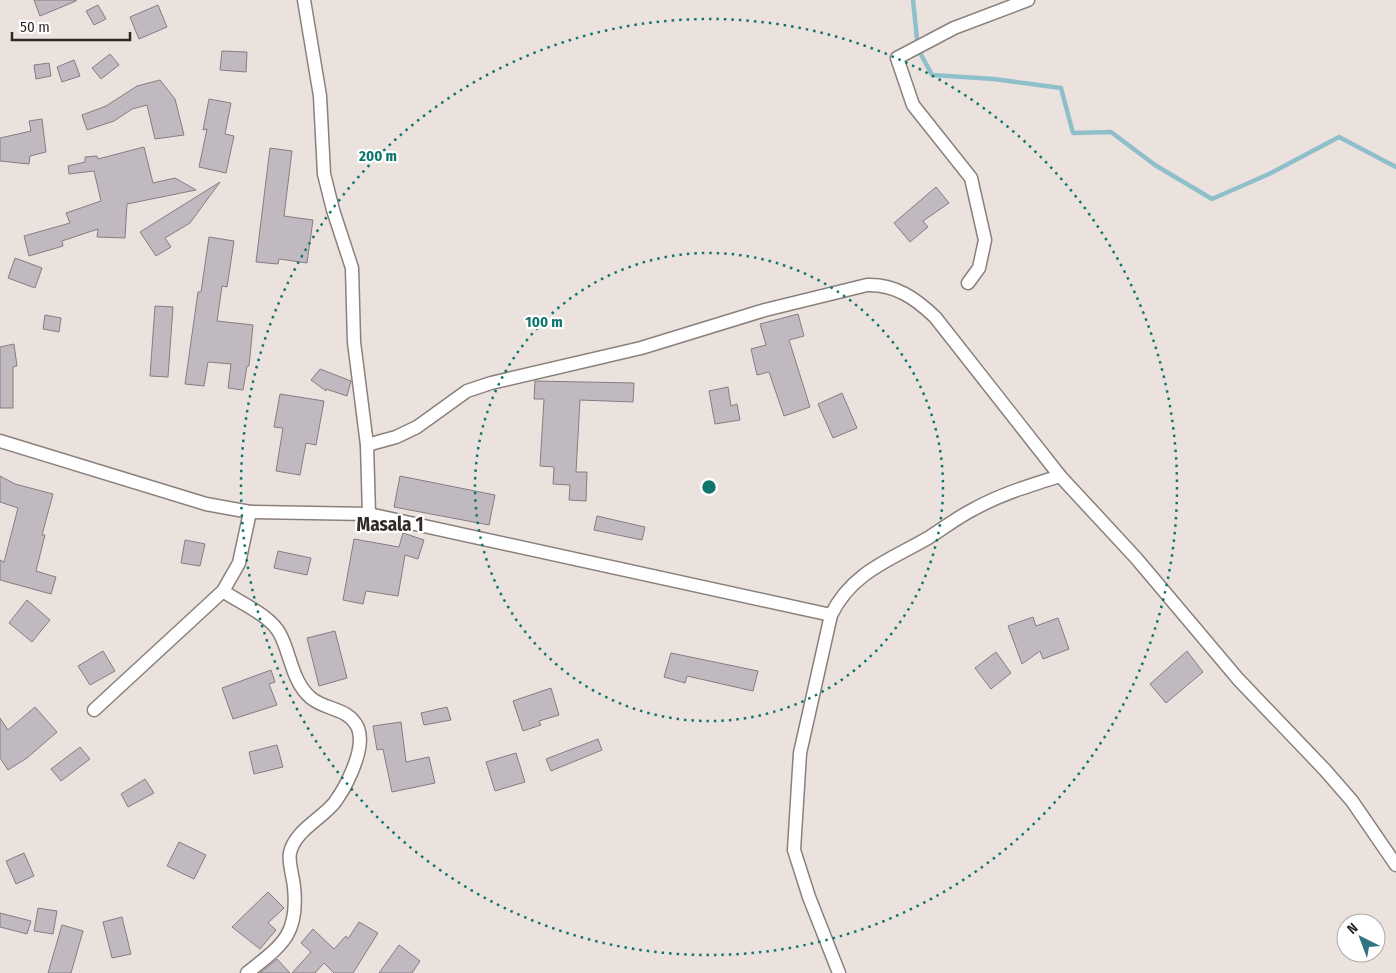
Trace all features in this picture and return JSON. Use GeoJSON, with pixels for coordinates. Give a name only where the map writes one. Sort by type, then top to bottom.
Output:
{"type":"FeatureCollection","features":[{"type":"Feature","properties":{"kind":"street"},"geometry":{"type":"LineString","coordinates":[[304,0],[320,96],[324,174],[333,210],[352,268],[354,342],[367,445],[369,514]]}},
{"type":"Feature","properties":{"kind":"street"},"geometry":{"type":"LineString","coordinates":[[968,283],[979,268],[985,240],[971,178],[913,105],[897,58],[954,28],[1028,0]]}},
{"type":"Feature","properties":{"kind":"street"},"geometry":{"type":"LineString","coordinates":[[367,445],[396,437],[410,430],[467,391],[492,383],[641,348],[765,310],[867,285],[883,284],[898,290],[921,304],[935,317],[1060,476],[1136,558],[1238,679],[1352,801],[1396,865]]}},
{"type":"Feature","properties":{"kind":"street"},"geometry":{"type":"LineString","coordinates":[[0,441],[206,504],[250,512],[369,514],[831,614]]}},
{"type":"Feature","properties":{"kind":"street"},"geometry":{"type":"LineString","coordinates":[[839,973],[794,850],[800,753],[831,614],[845,592],[856,580],[878,565],[928,538],[974,508],[1017,489],[1060,476]]}},
{"type":"Feature","properties":{"kind":"street"},"geometry":{"type":"LineString","coordinates":[[94,710],[223,591],[240,563],[250,512]]}},
{"type":"Feature","properties":{"kind":"street"},"geometry":{"type":"LineString","coordinates":[[223,591],[274,625],[280,634],[302,688],[322,705],[347,713],[357,726],[359,733],[358,754],[347,783],[335,802],[295,841],[290,853],[295,889],[293,928],[288,936],[247,973]]}},
{"type":"Feature","properties":{"kind":"building"},"geometry":{"type":"Polygon","coordinates":[[[34,0],[76,0],[76,1],[40,16],[34,0]]]}},
{"type":"Feature","properties":{"kind":"building"},"geometry":{"type":"Polygon","coordinates":[[[98,5],[106,19],[94,25],[86,11],[98,5]]]}},
{"type":"Feature","properties":{"kind":"building"},"geometry":{"type":"Polygon","coordinates":[[[158,5],[167,27],[139,39],[130,17],[158,5]]]}},
{"type":"Feature","properties":{"kind":"building"},"geometry":{"type":"Polygon","coordinates":[[[222,51],[247,52],[246,72],[220,70],[222,51]]]}},
{"type":"Feature","properties":{"kind":"building"},"geometry":{"type":"Polygon","coordinates":[[[110,54],[119,65],[101,79],[92,68],[110,54]]]}},
{"type":"Feature","properties":{"kind":"building"},"geometry":{"type":"Polygon","coordinates":[[[74,60],[80,76],[62,82],[57,67],[74,60]]]}},
{"type":"Feature","properties":{"kind":"building"},"geometry":{"type":"Polygon","coordinates":[[[49,63],[51,76],[36,79],[34,65],[49,63]]]}},
{"type":"Feature","properties":{"kind":"building"},"geometry":{"type":"Polygon","coordinates":[[[160,80],[175,99],[184,135],[155,139],[147,105],[132,109],[114,121],[87,130],[82,115],[106,106],[137,86],[160,80]]]}},
{"type":"Feature","properties":{"kind":"building"},"geometry":{"type":"Polygon","coordinates":[[[209,99],[231,103],[225,134],[234,136],[226,173],[199,167],[207,129],[203,130],[209,99]]]}},
{"type":"Feature","properties":{"kind":"building"},"geometry":{"type":"Polygon","coordinates":[[[42,119],[46,152],[30,156],[29,164],[0,161],[0,138],[31,131],[29,121],[42,119]]]}},
{"type":"Feature","properties":{"kind":"building"},"geometry":{"type":"Polygon","coordinates":[[[144,147],[153,183],[175,178],[196,190],[127,204],[125,238],[97,237],[98,229],[62,241],[63,246],[29,256],[24,236],[70,223],[66,213],[101,201],[94,171],[69,174],[68,166],[85,162],[85,157],[97,156],[98,159],[144,147]]]}},
{"type":"Feature","properties":{"kind":"building"},"geometry":{"type":"Polygon","coordinates":[[[270,148],[292,151],[284,216],[313,220],[307,263],[279,259],[278,264],[256,262],[270,148]]]}},
{"type":"Feature","properties":{"kind":"building"},"geometry":{"type":"Polygon","coordinates":[[[220,182],[190,223],[165,238],[171,247],[156,256],[140,232],[220,182]]]}},
{"type":"Feature","properties":{"kind":"building"},"geometry":{"type":"Polygon","coordinates":[[[936,187],[949,203],[923,221],[928,227],[910,242],[894,223],[936,187]]]}},
{"type":"Feature","properties":{"kind":"building"},"geometry":{"type":"Polygon","coordinates":[[[209,237],[234,241],[227,287],[222,286],[217,321],[253,325],[249,366],[247,366],[243,390],[228,388],[231,364],[208,362],[204,386],[185,384],[198,292],[201,292],[209,237]]]}},
{"type":"Feature","properties":{"kind":"building"},"geometry":{"type":"Polygon","coordinates":[[[15,258],[42,268],[35,288],[8,278],[15,258]]]}},
{"type":"Feature","properties":{"kind":"building"},"geometry":{"type":"Polygon","coordinates":[[[155,306],[173,307],[168,377],[150,376],[155,306]]]}},
{"type":"Feature","properties":{"kind":"building"},"geometry":{"type":"Polygon","coordinates":[[[798,314],[804,336],[789,340],[810,407],[784,416],[769,372],[757,375],[751,349],[766,345],[760,324],[798,314]]]}},
{"type":"Feature","properties":{"kind":"building"},"geometry":{"type":"Polygon","coordinates":[[[45,315],[61,318],[59,332],[43,329],[45,315]]]}},
{"type":"Feature","properties":{"kind":"building"},"geometry":{"type":"Polygon","coordinates":[[[14,344],[17,366],[13,367],[13,408],[0,408],[0,347],[14,344]]]}},
{"type":"Feature","properties":{"kind":"building"},"geometry":{"type":"Polygon","coordinates":[[[320,369],[351,381],[347,396],[326,389],[326,391],[311,380],[320,369]]]}},
{"type":"Feature","properties":{"kind":"building"},"geometry":{"type":"Polygon","coordinates":[[[535,381],[634,383],[633,402],[580,400],[576,472],[587,472],[586,501],[569,500],[570,485],[553,484],[554,467],[540,466],[544,399],[534,399],[535,381]]]}},
{"type":"Feature","properties":{"kind":"building"},"geometry":{"type":"Polygon","coordinates":[[[728,387],[731,406],[737,404],[740,420],[715,424],[709,391],[728,387]]]}},
{"type":"Feature","properties":{"kind":"building"},"geometry":{"type":"Polygon","coordinates":[[[842,393],[857,428],[833,438],[818,404],[842,393]]]}},
{"type":"Feature","properties":{"kind":"building"},"geometry":{"type":"Polygon","coordinates":[[[280,394],[324,401],[316,445],[306,443],[300,475],[276,471],[283,428],[274,427],[280,394]]]}},
{"type":"Feature","properties":{"kind":"building"},"geometry":{"type":"Polygon","coordinates":[[[0,476],[15,484],[53,494],[42,535],[45,535],[36,571],[56,577],[51,594],[0,580],[0,560],[4,562],[18,508],[0,502],[0,476]]]}},
{"type":"Feature","properties":{"kind":"building"},"geometry":{"type":"Polygon","coordinates":[[[400,476],[495,495],[489,525],[394,507],[400,476]]]}},
{"type":"Feature","properties":{"kind":"building"},"geometry":{"type":"Polygon","coordinates":[[[597,516],[645,527],[642,540],[594,530],[597,516]]]}},
{"type":"Feature","properties":{"kind":"building"},"geometry":{"type":"Polygon","coordinates":[[[403,533],[424,540],[418,559],[405,555],[398,596],[366,591],[363,604],[343,600],[354,539],[399,547],[403,533]]]}},
{"type":"Feature","properties":{"kind":"building"},"geometry":{"type":"Polygon","coordinates":[[[185,540],[205,544],[200,566],[181,563],[185,540]]]}},
{"type":"Feature","properties":{"kind":"building"},"geometry":{"type":"Polygon","coordinates":[[[278,551],[311,558],[307,575],[274,568],[278,551]]]}},
{"type":"Feature","properties":{"kind":"building"},"geometry":{"type":"Polygon","coordinates":[[[27,600],[50,620],[32,642],[9,623],[27,600]]]}},
{"type":"Feature","properties":{"kind":"building"},"geometry":{"type":"Polygon","coordinates":[[[1033,617],[1036,626],[1058,618],[1069,649],[1043,659],[1040,651],[1022,664],[1008,626],[1033,617]]]}},
{"type":"Feature","properties":{"kind":"building"},"geometry":{"type":"Polygon","coordinates":[[[335,631],[347,678],[319,686],[307,638],[335,631]]]}},
{"type":"Feature","properties":{"kind":"building"},"geometry":{"type":"Polygon","coordinates":[[[103,651],[115,671],[90,685],[78,666],[103,651]]]}},
{"type":"Feature","properties":{"kind":"building"},"geometry":{"type":"Polygon","coordinates":[[[1187,651],[1203,672],[1166,703],[1150,684],[1187,651]]]}},
{"type":"Feature","properties":{"kind":"building"},"geometry":{"type":"Polygon","coordinates":[[[996,652],[1011,673],[991,689],[975,668],[996,652]]]}},
{"type":"Feature","properties":{"kind":"building"},"geometry":{"type":"Polygon","coordinates":[[[671,653],[758,671],[753,691],[687,676],[685,683],[664,677],[671,653]]]}},
{"type":"Feature","properties":{"kind":"building"},"geometry":{"type":"Polygon","coordinates":[[[271,670],[275,682],[269,684],[277,705],[233,719],[222,688],[271,670]]]}},
{"type":"Feature","properties":{"kind":"building"},"geometry":{"type":"Polygon","coordinates":[[[551,688],[559,715],[539,721],[541,725],[523,731],[513,701],[551,688]]]}},
{"type":"Feature","properties":{"kind":"building"},"geometry":{"type":"Polygon","coordinates":[[[35,707],[57,732],[27,758],[8,770],[0,758],[0,718],[8,730],[35,707]]]}},
{"type":"Feature","properties":{"kind":"building"},"geometry":{"type":"Polygon","coordinates":[[[447,707],[451,720],[424,725],[421,713],[447,707]]]}},
{"type":"Feature","properties":{"kind":"building"},"geometry":{"type":"Polygon","coordinates":[[[401,722],[406,762],[429,757],[435,783],[392,792],[383,749],[377,750],[373,726],[401,722]]]}},
{"type":"Feature","properties":{"kind":"building"},"geometry":{"type":"Polygon","coordinates":[[[598,739],[602,750],[551,771],[546,759],[598,739]]]}},
{"type":"Feature","properties":{"kind":"building"},"geometry":{"type":"Polygon","coordinates":[[[277,745],[283,767],[254,774],[249,752],[277,745]]]}},
{"type":"Feature","properties":{"kind":"building"},"geometry":{"type":"Polygon","coordinates":[[[80,747],[90,759],[61,781],[51,769],[80,747]]]}},
{"type":"Feature","properties":{"kind":"building"},"geometry":{"type":"Polygon","coordinates":[[[516,753],[525,782],[495,791],[486,762],[516,753]]]}},
{"type":"Feature","properties":{"kind":"building"},"geometry":{"type":"Polygon","coordinates":[[[145,779],[154,793],[128,807],[121,794],[145,779]]]}},
{"type":"Feature","properties":{"kind":"building"},"geometry":{"type":"Polygon","coordinates":[[[179,842],[206,855],[194,879],[167,866],[179,842]]]}},
{"type":"Feature","properties":{"kind":"building"},"geometry":{"type":"Polygon","coordinates":[[[24,853],[34,876],[16,884],[6,861],[24,853]]]}},
{"type":"Feature","properties":{"kind":"building"},"geometry":{"type":"Polygon","coordinates":[[[268,892],[284,908],[268,923],[276,930],[260,949],[232,927],[268,892]]]}},
{"type":"Feature","properties":{"kind":"building"},"geometry":{"type":"Polygon","coordinates":[[[38,908],[57,911],[53,934],[34,931],[38,908]]]}},
{"type":"Feature","properties":{"kind":"building"},"geometry":{"type":"Polygon","coordinates":[[[0,913],[31,921],[27,934],[0,927],[0,913]]]}},
{"type":"Feature","properties":{"kind":"building"},"geometry":{"type":"Polygon","coordinates":[[[122,917],[131,954],[112,958],[103,922],[122,917]]]}},
{"type":"Feature","properties":{"kind":"building"},"geometry":{"type":"Polygon","coordinates":[[[359,922],[378,933],[353,973],[334,973],[324,963],[315,973],[292,973],[311,952],[301,943],[313,929],[334,949],[346,936],[348,939],[359,922]]]}},
{"type":"Feature","properties":{"kind":"building"},"geometry":{"type":"Polygon","coordinates":[[[62,925],[83,931],[71,973],[48,973],[62,925]]]}},
{"type":"Feature","properties":{"kind":"building"},"geometry":{"type":"Polygon","coordinates":[[[399,945],[420,961],[412,973],[379,973],[399,945]]]}},
{"type":"Feature","properties":{"kind":"building"},"geometry":{"type":"Polygon","coordinates":[[[277,959],[290,973],[260,973],[275,961],[277,959]]]}},
{"type":"Feature","properties":{"kind":"waterway"},"geometry":{"type":"LineString","coordinates":[[913,0],[918,49],[932,75],[994,79],[1061,88],[1073,133],[1111,132],[1155,165],[1212,199],[1269,174],[1339,137],[1396,167]]}},
{"type":"Feature","properties":{"kind":"district","name":"Masala 1"},"geometry":{"type":"Point","coordinates":[390,524]}}]}
